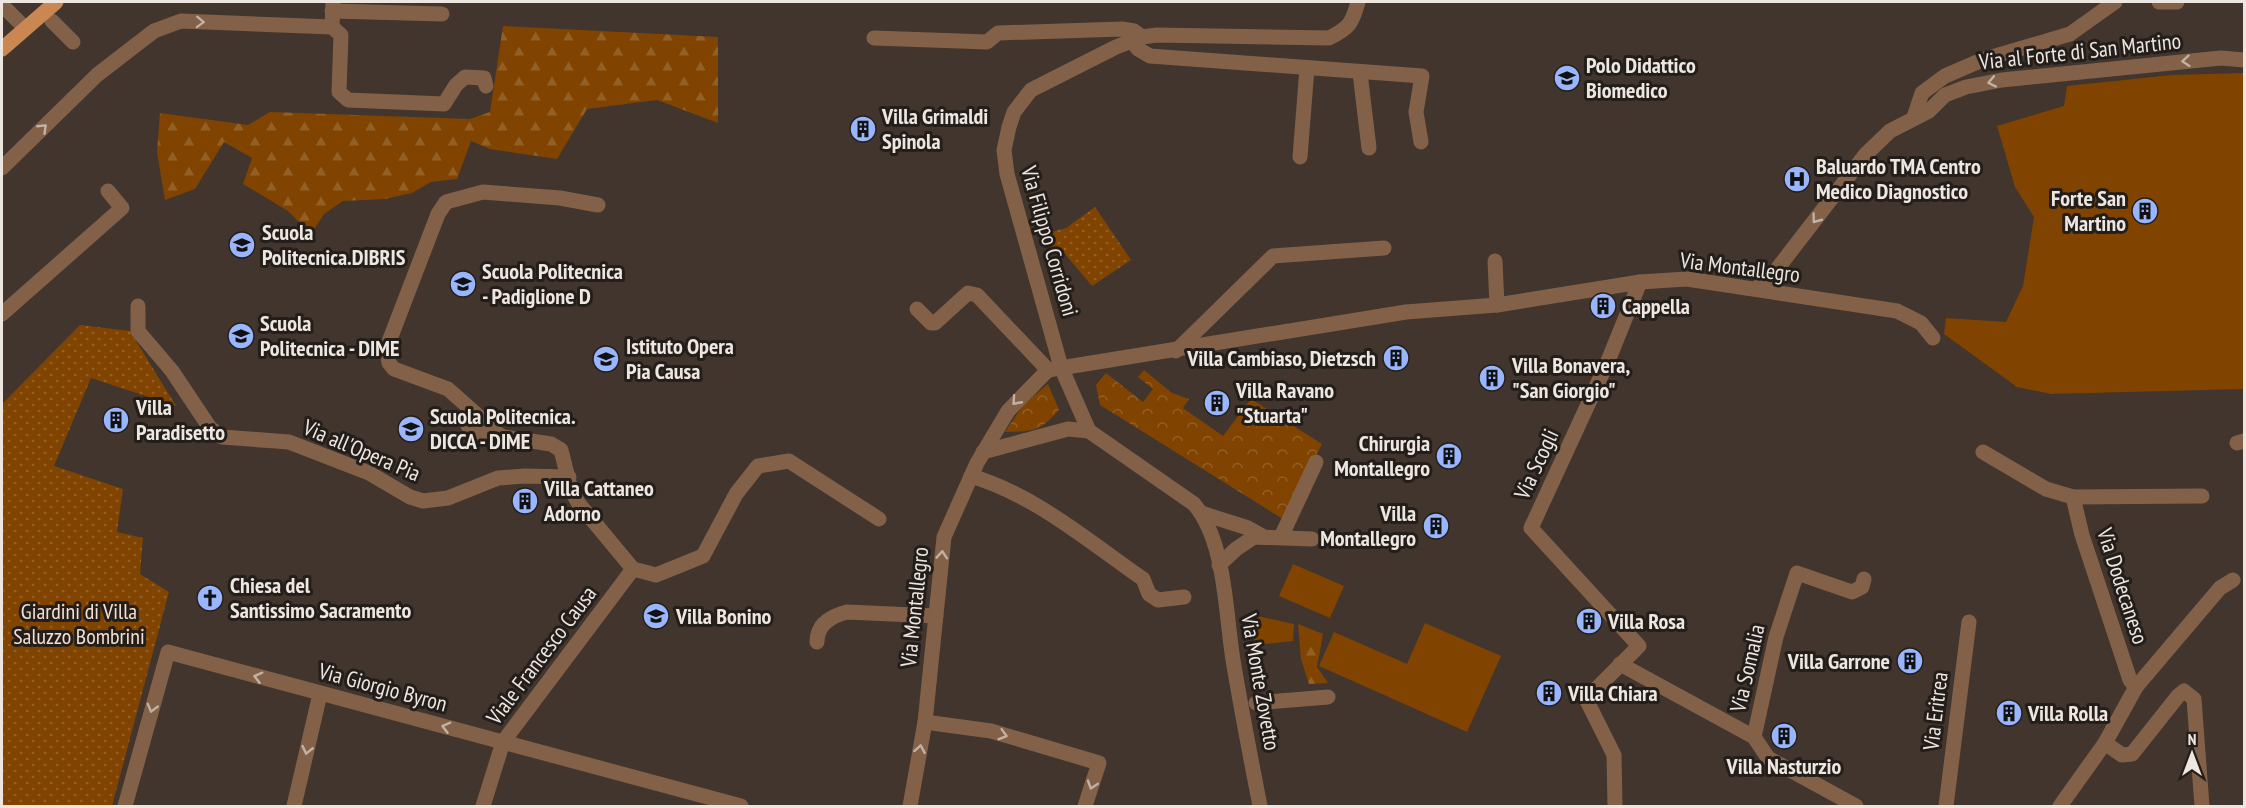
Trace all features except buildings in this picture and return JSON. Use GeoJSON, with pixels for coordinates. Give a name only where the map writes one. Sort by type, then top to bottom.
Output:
{"type":"FeatureCollection","features":[{"type":"Feature","properties":{"kind":"main road"},"geometry":{"type":"LineString","coordinates":[[2,49],[56,2]]}},
{"type":"Feature","properties":{"kind":"street","name":"Via Filippo Corridoni"},"geometry":{"type":"LineString","coordinates":[[1055,369],[1055,342],[1006,168],[1004,150],[1014,112],[1031,90],[1137,39],[1329,38],[1346,29],[1354,17],[1358,2]]}},
{"type":"Feature","properties":{"kind":"street"},"geometry":{"type":"LineString","coordinates":[[1914,117],[1922,93],[1945,76],[1982,60],[2070,34],[2115,2]]}},
{"type":"Feature","properties":{"kind":"street"},"geometry":{"type":"LineString","coordinates":[[2159,2],[2177,2]]}},
{"type":"Feature","properties":{"kind":"street"},"geometry":{"type":"LineString","coordinates":[[2,5],[25,28]]}},
{"type":"Feature","properties":{"kind":"street"},"geometry":{"type":"LineString","coordinates":[[332,27],[333,6],[442,14]]}},
{"type":"Feature","properties":{"kind":"street"},"geometry":{"type":"LineString","coordinates":[[52,21],[73,42]]}},
{"type":"Feature","properties":{"kind":"street"},"geometry":{"type":"LineString","coordinates":[[2,168],[97,75],[154,31],[181,21],[332,27],[341,35],[339,92],[348,100],[444,104],[456,85],[465,77],[484,78],[486,86]]}},
{"type":"Feature","properties":{"kind":"street","name":"Via Filippo Corridoni"},"geometry":{"type":"LineString","coordinates":[[874,38],[987,42],[998,33],[1122,29],[1134,31],[1138,49],[1150,56],[1422,76],[1416,112],[1421,142]]}},
{"type":"Feature","properties":{"kind":"street","name":"Via al Forte di San Martino"},"geometry":{"type":"LineString","coordinates":[[1756,289],[1774,273],[1865,155],[1890,131],[1929,111],[1945,95],[1966,87],[2002,80],[2221,58],[2244,60]]}},
{"type":"Feature","properties":{"kind":"street"},"geometry":{"type":"LineString","coordinates":[[1300,157],[1307,69]]}},
{"type":"Feature","properties":{"kind":"street"},"geometry":{"type":"LineString","coordinates":[[1360,73],[1369,148]]}},
{"type":"Feature","properties":{"kind":"street"},"geometry":{"type":"LineString","coordinates":[[2,314],[123,208],[108,191]]}},
{"type":"Feature","properties":{"kind":"street"},"geometry":{"type":"LineString","coordinates":[[503,438],[448,388],[401,373],[389,363],[387,352],[390,339],[438,214],[446,202],[483,192],[560,198],[598,205]]}},
{"type":"Feature","properties":{"kind":"street"},"geometry":{"type":"LineString","coordinates":[[1176,351],[1273,256],[1384,248]]}},
{"type":"Feature","properties":{"kind":"street"},"geometry":{"type":"LineString","coordinates":[[1496,261],[1497,305]]}},
{"type":"Feature","properties":{"kind":"street","name":"Via Montallegro"},"geometry":{"type":"LineString","coordinates":[[910,807],[925,722],[942,546],[971,476],[1008,411],[1055,369],[1406,312],[1497,305],[1640,282],[1687,279],[1897,311],[1921,323],[1933,338]]}},
{"type":"Feature","properties":{"kind":"street","name":"Via Scogli"},"geometry":{"type":"LineString","coordinates":[[1620,664],[1639,646],[1531,528],[1608,361],[1640,282]]}},
{"type":"Feature","properties":{"kind":"street"},"geometry":{"type":"LineString","coordinates":[[917,309],[931,323],[935,323],[968,294],[977,295],[1055,369],[1089,431]]}},
{"type":"Feature","properties":{"kind":"street","name":"Via all'Opera Pia"},"geometry":{"type":"LineString","coordinates":[[138,306],[138,331],[172,371],[210,428],[222,437],[289,442],[369,473],[410,497],[423,501],[448,498],[498,478],[569,477]]}},
{"type":"Feature","properties":{"kind":"street"},"geometry":{"type":"LineString","coordinates":[[468,426],[478,433],[550,444],[561,450],[571,490],[579,504],[633,569],[656,575],[704,556],[736,494],[758,466],[789,461],[879,519]]}},
{"type":"Feature","properties":{"kind":"street"},"geometry":{"type":"LineString","coordinates":[[983,452],[1068,429],[1089,431]]}},
{"type":"Feature","properties":{"kind":"street","name":"Via Monte Zovetto"},"geometry":{"type":"LineString","coordinates":[[1089,431],[1194,504],[1207,519],[1220,565],[1234,666],[1260,807]]}},
{"type":"Feature","properties":{"kind":"street","name":"Via Dodecaneso"},"geometry":{"type":"LineString","coordinates":[[1983,452],[2046,489],[2073,496],[2202,496]]}},
{"type":"Feature","properties":{"kind":"street"},"geometry":{"type":"LineString","coordinates":[[1281,537],[1316,462]]}},
{"type":"Feature","properties":{"kind":"street"},"geometry":{"type":"LineString","coordinates":[[971,476],[1009,488],[1034,503],[1143,579],[1149,594],[1158,600],[1184,597]]}},
{"type":"Feature","properties":{"kind":"street","name":"Via Dodecaneso"},"geometry":{"type":"LineString","coordinates":[[2073,496],[2110,622],[2130,680],[2136,687]]}},
{"type":"Feature","properties":{"kind":"street","name":"Via Monte Zovetto"},"geometry":{"type":"LineString","coordinates":[[1201,513],[1238,524],[1264,537]]}},
{"type":"Feature","properties":{"kind":"street","name":"Via Monte Zovetto"},"geometry":{"type":"LineString","coordinates":[[1220,565],[1236,549],[1254,537],[1312,539]]}},
{"type":"Feature","properties":{"kind":"street","name":"Viale Francesco Causa"},"geometry":{"type":"LineString","coordinates":[[483,807],[502,742],[633,569]]}},
{"type":"Feature","properties":{"kind":"street","name":"Via Somalia"},"geometry":{"type":"LineString","coordinates":[[1620,664],[1755,737],[1776,638],[1797,573],[1852,592],[1862,587],[1864,579]]}},
{"type":"Feature","properties":{"kind":"street","name":"Via Dodecaneso"},"geometry":{"type":"LineString","coordinates":[[2060,807],[2106,743],[2136,687],[2213,595],[2233,580]]}},
{"type":"Feature","properties":{"kind":"street"},"geometry":{"type":"LineString","coordinates":[[817,642],[825,622],[834,615],[847,612],[859,610],[936,616]]}},
{"type":"Feature","properties":{"kind":"street","name":"Via Eritrea"},"geometry":{"type":"LineString","coordinates":[[1946,807],[1968,622]]}},
{"type":"Feature","properties":{"kind":"street","name":"Via Giorgio Byron"},"geometry":{"type":"LineString","coordinates":[[125,807],[168,652],[741,807]]}},
{"type":"Feature","properties":{"kind":"street"},"geometry":{"type":"LineString","coordinates":[[1615,807],[1614,754],[1586,699],[1620,664]]}},
{"type":"Feature","properties":{"kind":"street"},"geometry":{"type":"LineString","coordinates":[[2106,743],[2122,756],[2132,754],[2178,696],[2184,692],[2194,699],[2202,807]]}},
{"type":"Feature","properties":{"kind":"street"},"geometry":{"type":"LineString","coordinates":[[294,807],[320,694]]}},
{"type":"Feature","properties":{"kind":"street","name":"Via Monte Zovetto"},"geometry":{"type":"LineString","coordinates":[[1256,703],[1328,697]]}},
{"type":"Feature","properties":{"kind":"street"},"geometry":{"type":"LineString","coordinates":[[925,722],[990,731],[1099,763],[1085,807]]}},
{"type":"Feature","properties":{"kind":"street"},"geometry":{"type":"LineString","coordinates":[[1755,737],[1768,758],[1856,807]]}},
{"type":"Feature","properties":{"kind":"green space"},"geometry":{"type":"Polygon","coordinates":[[[503,26],[718,37],[718,123],[657,100],[587,109],[557,159],[490,149],[471,141],[457,179],[431,182],[412,193],[385,199],[343,201],[324,214],[311,234],[288,211],[243,184],[252,158],[224,142],[195,189],[165,200],[157,152],[160,113],[248,125],[270,112],[470,119],[490,112],[503,26]]]}},
{"type":"Feature","properties":{"kind":"green space"},"geometry":{"type":"Polygon","coordinates":[[[2244,73],[2244,389],[2051,394],[2017,387],[1944,334],[1946,318],[2006,322],[2023,286],[2034,217],[2015,187],[1997,126],[2064,106],[2067,86],[2172,75],[2244,73]]]}},
{"type":"Feature","properties":{"kind":"green space"},"geometry":{"type":"Polygon","coordinates":[[[1095,207],[1131,260],[1092,286],[1065,254],[1057,250],[1051,254],[1047,233],[1066,228],[1095,207]]]}},
{"type":"Feature","properties":{"kind":"green space","name":"Giardini di Villa Saluzzo Bombrini"},"geometry":{"type":"Polygon","coordinates":[[[80,325],[130,331],[176,406],[91,378],[54,466],[123,489],[117,532],[143,538],[140,574],[169,592],[112,806],[2,806],[2,404],[80,325]]]}},
{"type":"Feature","properties":{"kind":"green space"},"geometry":{"type":"Polygon","coordinates":[[[1144,370],[1172,393],[1189,399],[1183,408],[1223,436],[1251,399],[1322,444],[1283,519],[1100,405],[1096,385],[1106,373],[1143,402],[1153,389],[1138,377],[1144,370]]]}},
{"type":"Feature","properties":{"kind":"green space"},"geometry":{"type":"Polygon","coordinates":[[[1048,384],[1059,410],[1046,423],[1035,429],[1005,432],[1024,404],[1048,384]]]}},
{"type":"Feature","properties":{"kind":"green space"},"geometry":{"type":"Polygon","coordinates":[[[1293,564],[1344,586],[1330,618],[1279,596],[1293,564]]]}},
{"type":"Feature","properties":{"kind":"green space"},"geometry":{"type":"Polygon","coordinates":[[[1257,616],[1294,624],[1293,641],[1255,645],[1252,625],[1257,616]]]}},
{"type":"Feature","properties":{"kind":"green space"},"geometry":{"type":"Polygon","coordinates":[[[1425,623],[1501,656],[1467,732],[1319,666],[1334,632],[1407,664],[1425,623]]]}},
{"type":"Feature","properties":{"kind":"green space"},"geometry":{"type":"Polygon","coordinates":[[[1298,624],[1323,634],[1317,667],[1328,683],[1309,684],[1301,659],[1298,624]]]}},
{"type":"Feature","properties":{"kind":"place","name":"Polo Didattico Biomedico"},"geometry":{"type":"Point","coordinates":[1567,78]}},
{"type":"Feature","properties":{"kind":"place","name":"Villa Grimaldi Spinola"},"geometry":{"type":"Point","coordinates":[863,129]}},
{"type":"Feature","properties":{"kind":"place","name":"Baluardo TMA Centro Medico Diagnostico"},"geometry":{"type":"Point","coordinates":[1797,179]}},
{"type":"Feature","properties":{"kind":"place","name":"Forte San Martino"},"geometry":{"type":"Point","coordinates":[2145,211]}},
{"type":"Feature","properties":{"kind":"place","name":"Scuola Politecnica.DIBRIS"},"geometry":{"type":"Point","coordinates":[242,245]}},
{"type":"Feature","properties":{"kind":"place","name":"Scuola Politecnica - Padiglione D"},"geometry":{"type":"Point","coordinates":[463,284]}},
{"type":"Feature","properties":{"kind":"place","name":"Cappella"},"geometry":{"type":"Point","coordinates":[1603,306]}},
{"type":"Feature","properties":{"kind":"place","name":"Scuola Politecnica - DIME"},"geometry":{"type":"Point","coordinates":[241,336]}},
{"type":"Feature","properties":{"kind":"place","name":"Villa Cambiaso, Dietzsch"},"geometry":{"type":"Point","coordinates":[1396,358]}},
{"type":"Feature","properties":{"kind":"place","name":"Istituto Opera Pia Causa"},"geometry":{"type":"Point","coordinates":[606,359]}},
{"type":"Feature","properties":{"kind":"place","name":"Villa Bonavera, \"San Giorgio\""},"geometry":{"type":"Point","coordinates":[1492,378]}},
{"type":"Feature","properties":{"kind":"place","name":"Villa Ravano \"Stuarta\""},"geometry":{"type":"Point","coordinates":[1217,403]}},
{"type":"Feature","properties":{"kind":"place","name":"Villa Paradisetto"},"geometry":{"type":"Point","coordinates":[116,420]}},
{"type":"Feature","properties":{"kind":"place","name":"Scuola Politecnica. DICCA - DIME"},"geometry":{"type":"Point","coordinates":[411,429]}},
{"type":"Feature","properties":{"kind":"place","name":"Chirurgia Montallegro"},"geometry":{"type":"Point","coordinates":[1449,456]}},
{"type":"Feature","properties":{"kind":"place","name":"Villa Cattaneo Adorno"},"geometry":{"type":"Point","coordinates":[525,501]}},
{"type":"Feature","properties":{"kind":"place","name":"Villa Montallegro"},"geometry":{"type":"Point","coordinates":[1436,526]}},
{"type":"Feature","properties":{"kind":"place","name":"Chiesa del Santissimo Sacramento"},"geometry":{"type":"Point","coordinates":[210,598]}},
{"type":"Feature","properties":{"kind":"place","name":"Villa Bonino"},"geometry":{"type":"Point","coordinates":[656,616]}},
{"type":"Feature","properties":{"kind":"place","name":"Villa Rosa"},"geometry":{"type":"Point","coordinates":[1589,621]}},
{"type":"Feature","properties":{"kind":"place","name":"Villa Garrone"},"geometry":{"type":"Point","coordinates":[1910,661]}},
{"type":"Feature","properties":{"kind":"place","name":"Villa Chiara"},"geometry":{"type":"Point","coordinates":[1549,693]}},
{"type":"Feature","properties":{"kind":"place","name":"Villa Rolla"},"geometry":{"type":"Point","coordinates":[2009,713]}},
{"type":"Feature","properties":{"kind":"place","name":"Villa Nasturzio"},"geometry":{"type":"Point","coordinates":[1784,736]}}]}
